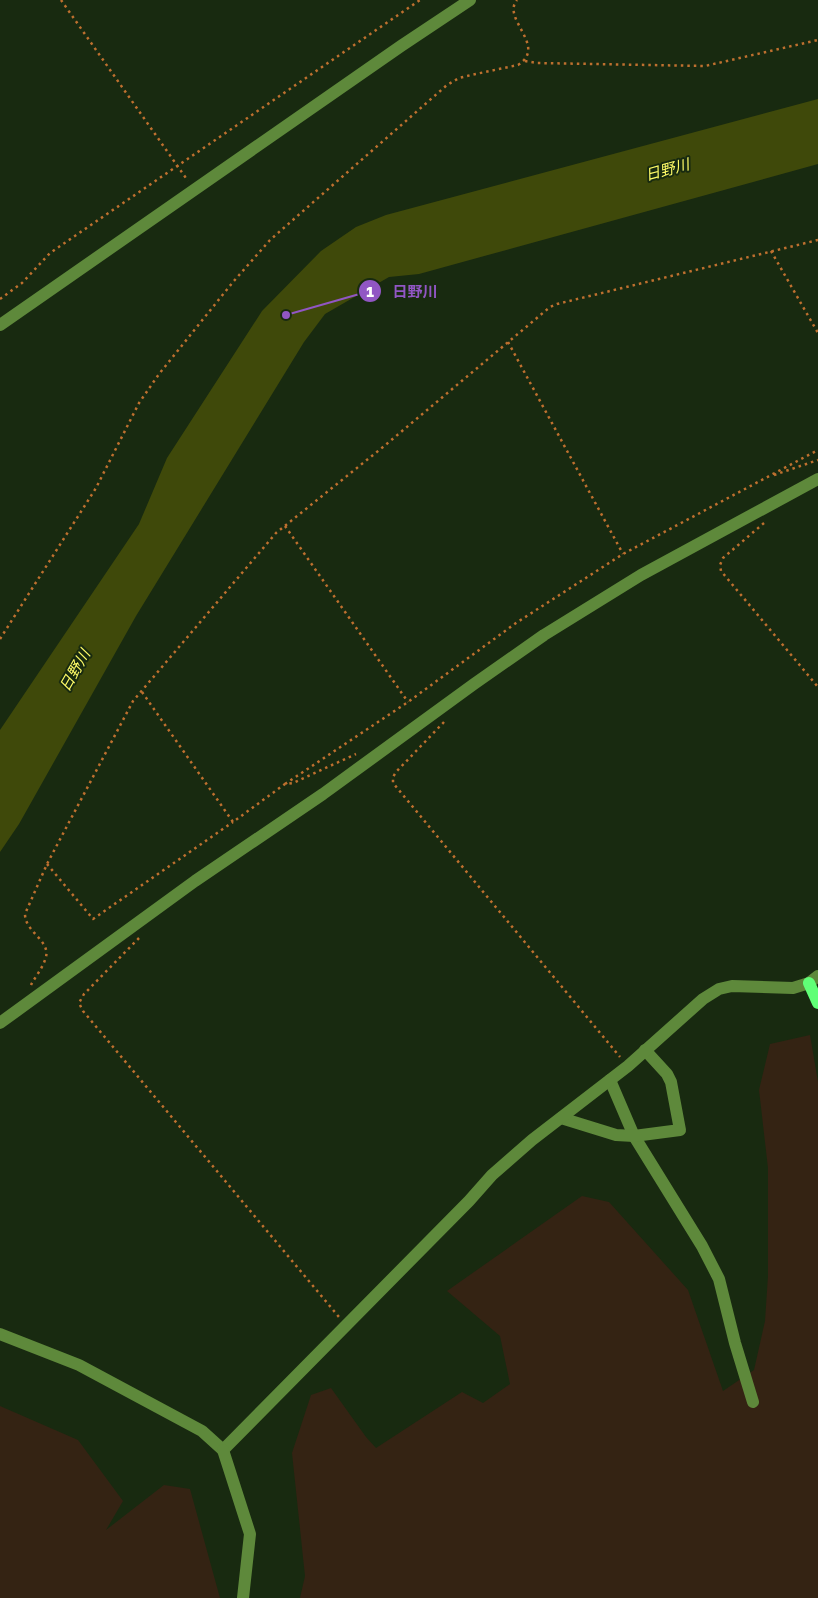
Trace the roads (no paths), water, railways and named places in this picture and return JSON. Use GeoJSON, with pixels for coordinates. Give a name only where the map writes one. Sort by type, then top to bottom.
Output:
{"type":"FeatureCollection","features":[{"type":"Feature","properties":{"kind":"main road"},"geometry":{"type":"LineString","coordinates":[[814,980],[818,1002]]}},
{"type":"Feature","properties":{"kind":"street"},"geometry":{"type":"LineString","coordinates":[[0,325],[194,189],[470,0]]}},
{"type":"Feature","properties":{"kind":"street"},"geometry":{"type":"LineString","coordinates":[[0,1023],[195,881],[323,794],[474,684],[544,636],[641,575],[818,478]]}},
{"type":"Feature","properties":{"kind":"street"},"geometry":{"type":"LineString","coordinates":[[223,1450],[469,1202],[492,1176],[561,1118],[628,1066],[703,998],[720,989],[732,986],[793,988],[814,980]]}},
{"type":"Feature","properties":{"kind":"street"},"geometry":{"type":"LineString","coordinates":[[561,1118],[616,1135],[634,1136],[680,1130],[671,1082],[667,1074],[646,1050]]}},
{"type":"Feature","properties":{"kind":"street"},"geometry":{"type":"LineString","coordinates":[[610,1080],[634,1136],[702,1246],[719,1280],[735,1343],[753,1402]]}},
{"type":"Feature","properties":{"kind":"street"},"geometry":{"type":"LineString","coordinates":[[0,1334],[79,1365],[202,1431],[223,1450],[250,1534],[243,1598]]}},
{"type":"Feature","properties":{"kind":"water"},"geometry":{"type":"Polygon","coordinates":[[[818,99],[818,164],[419,274],[389,277],[325,314],[304,342],[136,616],[19,824],[0,852],[0,730],[139,524],[167,458],[262,311],[321,251],[356,227],[386,215],[818,99]]]}},
{"type":"Feature","properties":{"kind":"place","name":"日野川"},"geometry":{"type":"Point","coordinates":[286,315]}}]}
